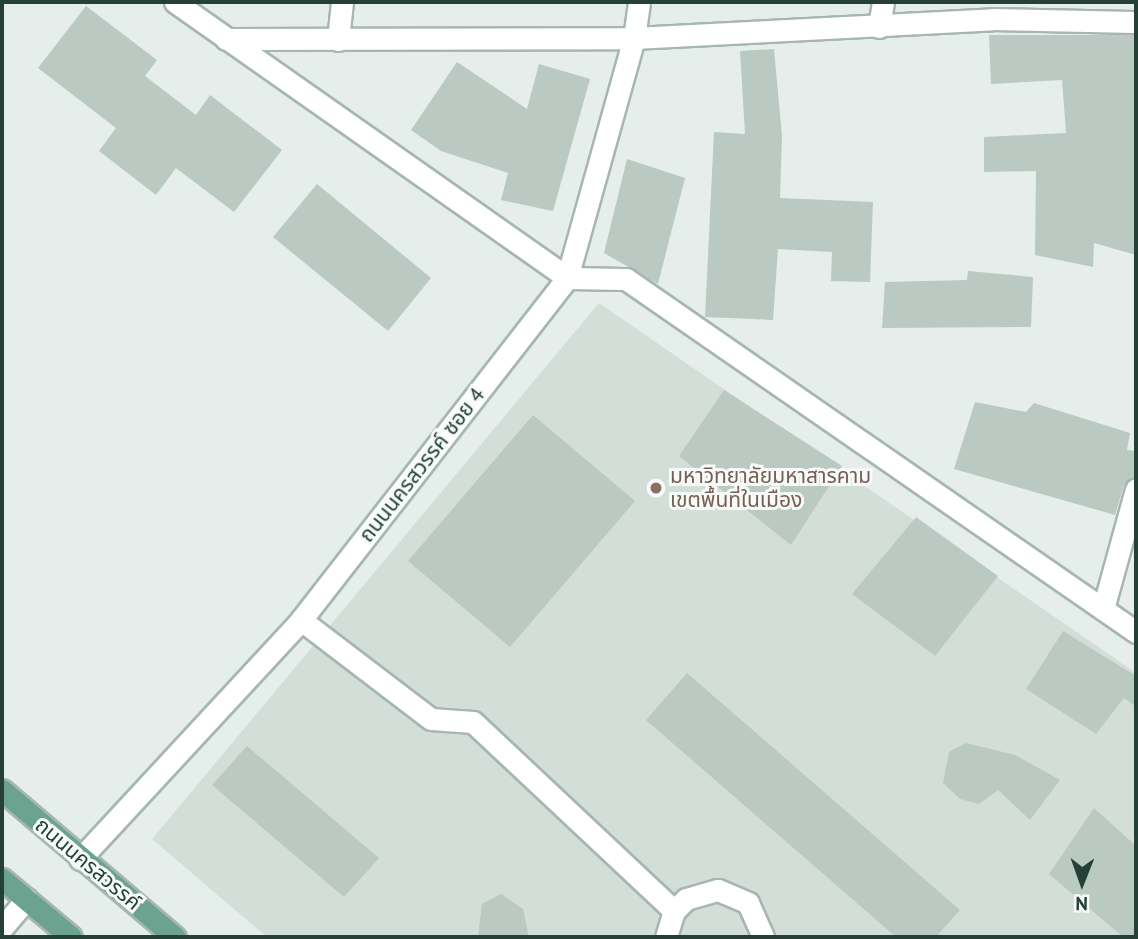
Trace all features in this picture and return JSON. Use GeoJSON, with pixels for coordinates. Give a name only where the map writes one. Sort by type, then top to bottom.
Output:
{"type":"FeatureCollection","features":[{"type":"Feature","properties":{"kind":"main road","name":"ถนนนครสวรรค์"},"geometry":{"type":"LineString","coordinates":[[2,790],[175,937]]}},
{"type":"Feature","properties":{"kind":"main road"},"geometry":{"type":"LineString","coordinates":[[2,879],[71,937]]}},
{"type":"Feature","properties":{"kind":"street"},"geometry":{"type":"LineString","coordinates":[[175,2],[567,278],[626,279],[1136,632]]}},
{"type":"Feature","properties":{"kind":"street"},"geometry":{"type":"LineString","coordinates":[[338,40],[342,2]]}},
{"type":"Feature","properties":{"kind":"street","name":"ถนนนครสวรรค์ ซอย 4"},"geometry":{"type":"LineString","coordinates":[[80,859],[301,620],[567,278],[634,38],[639,2]]}},
{"type":"Feature","properties":{"kind":"street"},"geometry":{"type":"LineString","coordinates":[[879,27],[883,2]]}},
{"type":"Feature","properties":{"kind":"street"},"geometry":{"type":"LineString","coordinates":[[226,39],[634,38],[879,27],[1115,12],[1136,22]]}},
{"type":"Feature","properties":{"kind":"street"},"geometry":{"type":"LineString","coordinates":[[1103,609],[1136,489]]}},
{"type":"Feature","properties":{"kind":"street"},"geometry":{"type":"LineString","coordinates":[[301,620],[431,719],[472,723],[674,911]]}},
{"type":"Feature","properties":{"kind":"street"},"geometry":{"type":"LineString","coordinates":[[666,937],[674,911],[701,892],[734,894],[758,915],[763,937]]}},
{"type":"Feature","properties":{"kind":"street"},"geometry":{"type":"LineString","coordinates":[[2,928],[26,899]]}},
{"type":"Feature","properties":{"kind":"shaded area","name":"มหาวิทยาลัยมหาสารคาม เขตพื้นที่ในเมือง"},"geometry":{"type":"Polygon","coordinates":[[[599,303],[1136,673],[1136,937],[267,937],[152,839],[599,303]]]}},
{"type":"Feature","properties":{"kind":"building"},"geometry":{"type":"Polygon","coordinates":[[[86,6],[157,60],[145,76],[196,115],[210,95],[282,150],[234,212],[176,168],[156,195],[99,151],[116,128],[38,68],[86,6]]]}},
{"type":"Feature","properties":{"kind":"building"},"geometry":{"type":"Polygon","coordinates":[[[989,35],[1136,35],[1136,255],[1094,243],[1093,267],[1035,255],[1036,171],[984,172],[984,137],[1066,133],[1062,80],[991,84],[989,35]]]}},
{"type":"Feature","properties":{"kind":"building"},"geometry":{"type":"Polygon","coordinates":[[[774,49],[782,136],[780,198],[873,202],[870,282],[831,281],[832,252],[778,249],[773,320],[705,317],[714,132],[745,134],[740,51],[774,49]]]}},
{"type":"Feature","properties":{"kind":"building"},"geometry":{"type":"Polygon","coordinates":[[[457,62],[527,109],[539,64],[590,79],[553,211],[501,200],[508,173],[441,151],[411,130],[457,62]]]}},
{"type":"Feature","properties":{"kind":"building"},"geometry":{"type":"Polygon","coordinates":[[[627,159],[685,178],[658,284],[604,253],[627,159]]]}},
{"type":"Feature","properties":{"kind":"building"},"geometry":{"type":"Polygon","coordinates":[[[317,184],[431,278],[388,331],[273,237],[317,184]]]}},
{"type":"Feature","properties":{"kind":"building"},"geometry":{"type":"Polygon","coordinates":[[[968,271],[1033,277],[1031,327],[882,328],[885,282],[967,280],[968,271]]]}},
{"type":"Feature","properties":{"kind":"building"},"geometry":{"type":"Polygon","coordinates":[[[724,390],[842,466],[791,545],[679,456],[724,390]]]}},
{"type":"Feature","properties":{"kind":"building"},"geometry":{"type":"Polygon","coordinates":[[[975,402],[1026,412],[1034,403],[1130,433],[1127,450],[1136,451],[1136,476],[1124,485],[1115,515],[954,469],[975,402]]]}},
{"type":"Feature","properties":{"kind":"building"},"geometry":{"type":"Polygon","coordinates":[[[533,415],[635,501],[510,647],[408,561],[533,415]]]}},
{"type":"Feature","properties":{"kind":"building"},"geometry":{"type":"Polygon","coordinates":[[[916,517],[998,576],[935,656],[852,594],[916,517]]]}},
{"type":"Feature","properties":{"kind":"building"},"geometry":{"type":"Polygon","coordinates":[[[1063,631],[1136,676],[1136,707],[1124,698],[1096,734],[1026,689],[1063,631]]]}},
{"type":"Feature","properties":{"kind":"building"},"geometry":{"type":"Polygon","coordinates":[[[687,673],[960,910],[936,937],[896,937],[646,720],[687,673]]]}},
{"type":"Feature","properties":{"kind":"building"},"geometry":{"type":"Polygon","coordinates":[[[966,743],[1015,755],[1060,780],[1030,820],[998,790],[979,804],[960,799],[943,783],[949,752],[966,743]]]}},
{"type":"Feature","properties":{"kind":"building"},"geometry":{"type":"Polygon","coordinates":[[[247,746],[379,858],[344,897],[212,785],[247,746]]]}},
{"type":"Feature","properties":{"kind":"building"},"geometry":{"type":"Polygon","coordinates":[[[1094,808],[1136,846],[1136,937],[1123,937],[1049,874],[1094,808]]]}},
{"type":"Feature","properties":{"kind":"building"},"geometry":{"type":"Polygon","coordinates":[[[501,894],[523,909],[529,937],[478,937],[482,904],[501,894]]]}},
{"type":"Feature","properties":{"kind":"place","name":"มหาวิทยาลัยมหาสารคาม เขตพื้นที่ในเมือง"},"geometry":{"type":"Point","coordinates":[656,488]}}]}
